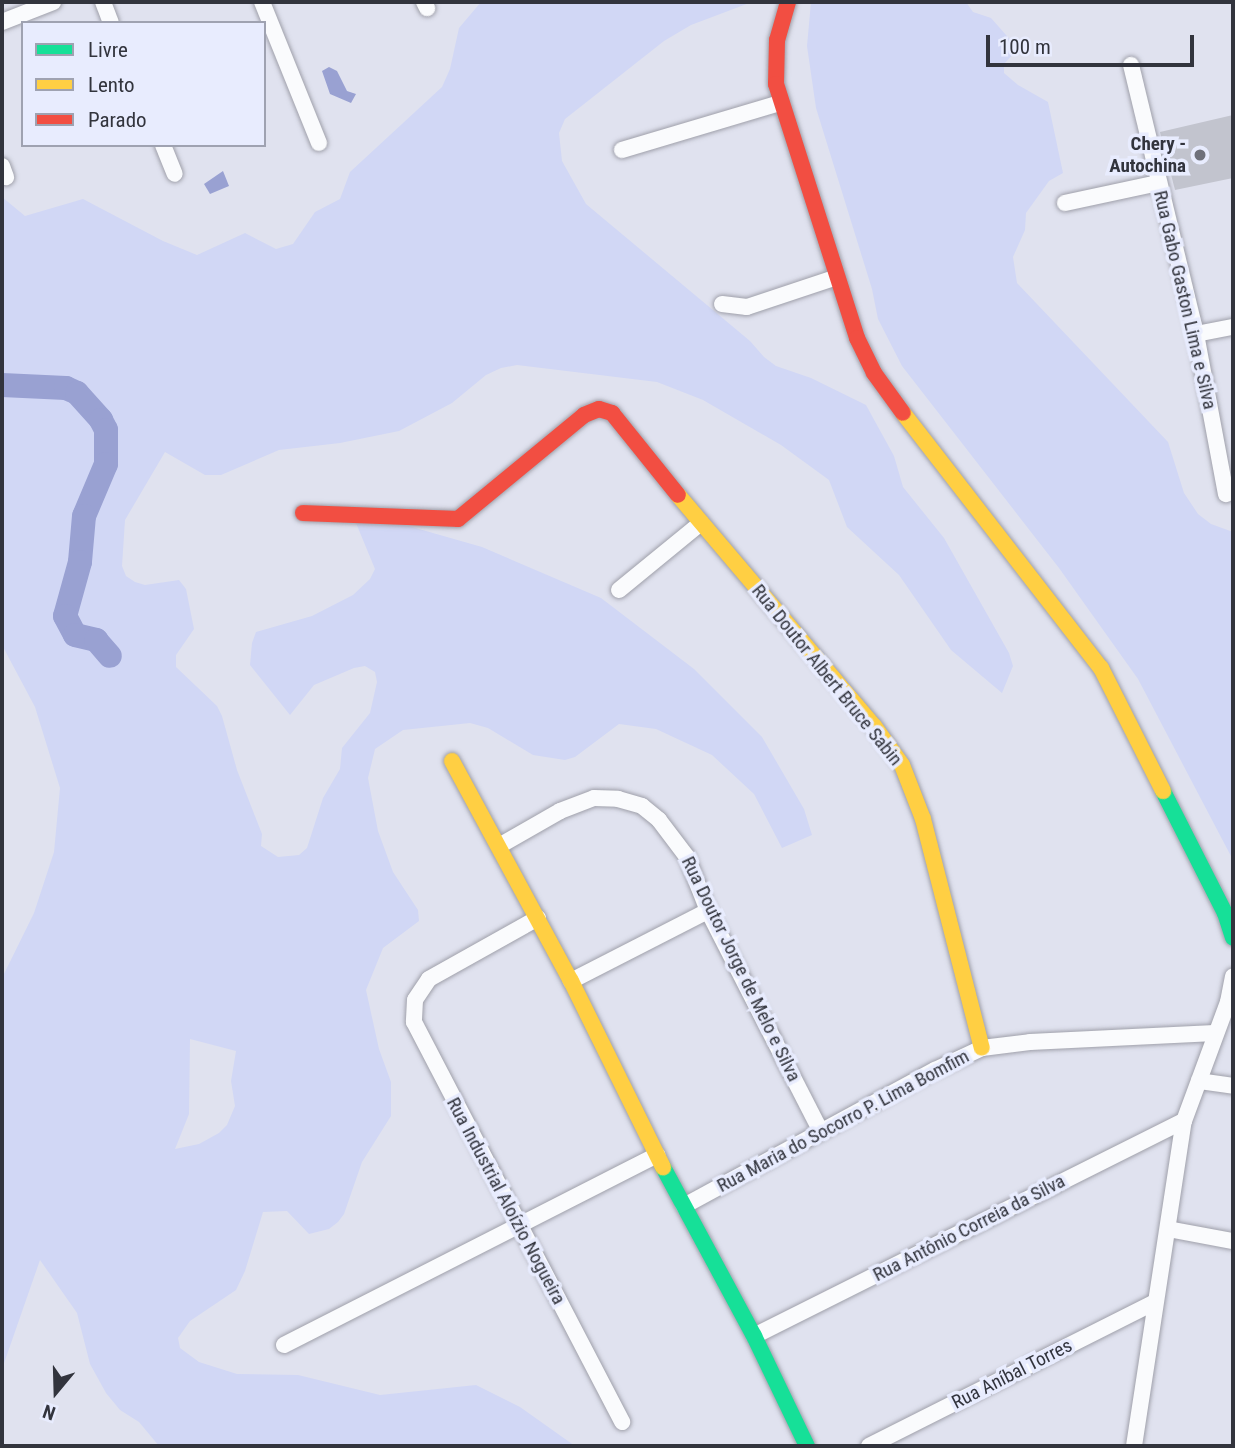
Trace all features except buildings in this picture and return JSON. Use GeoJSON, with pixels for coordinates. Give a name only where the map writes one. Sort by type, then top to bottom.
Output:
{"type":"FeatureCollection","features":[{"type":"Feature","properties":{"kind":"street"},"geometry":{"type":"LineString","coordinates":[[2,22],[53,2]]}},
{"type":"Feature","properties":{"kind":"street"},"geometry":{"type":"LineString","coordinates":[[103,2],[110,21]]}},
{"type":"Feature","properties":{"kind":"street"},"geometry":{"type":"LineString","coordinates":[[262,2],[319,143]]}},
{"type":"Feature","properties":{"kind":"street"},"geometry":{"type":"LineString","coordinates":[[788,2],[775,56],[780,103],[857,338],[874,373],[1101,668],[1226,914],[1233,938]]}},
{"type":"Feature","properties":{"kind":"street","name":"Rua Gabo Gaston Lima e Silva"},"geometry":{"type":"LineString","coordinates":[[1131,65],[1196,334],[1226,494]]}},
{"type":"Feature","properties":{"kind":"street"},"geometry":{"type":"LineString","coordinates":[[622,150],[780,103]]}},
{"type":"Feature","properties":{"kind":"street"},"geometry":{"type":"LineString","coordinates":[[164,147],[174,174]]}},
{"type":"Feature","properties":{"kind":"street"},"geometry":{"type":"LineString","coordinates":[[1065,203],[1158,183]]}},
{"type":"Feature","properties":{"kind":"street"},"geometry":{"type":"LineString","coordinates":[[722,304],[747,307],[837,277]]}},
{"type":"Feature","properties":{"kind":"street"},"geometry":{"type":"LineString","coordinates":[[1196,334],[1233,327]]}},
{"type":"Feature","properties":{"kind":"street","name":"Rua Doutor Albert Bruce Sabin"},"geometry":{"type":"LineString","coordinates":[[303,513],[458,519],[584,415],[606,410],[620,421],[701,523],[874,726],[902,765],[923,819],[982,1048]]}},
{"type":"Feature","properties":{"kind":"street"},"geometry":{"type":"LineString","coordinates":[[619,590],[701,523]]}},
{"type":"Feature","properties":{"kind":"street"},"geometry":{"type":"LineString","coordinates":[[452,761],[571,981],[657,1155],[754,1336],[807,1446]]}},
{"type":"Feature","properties":{"kind":"street","name":"Rua Doutor Jorge de Melo e Silva"},"geometry":{"type":"LineString","coordinates":[[499,846],[560,811],[594,798],[618,799],[642,806],[659,820],[687,857],[708,911],[821,1132]]}},
{"type":"Feature","properties":{"kind":"street"},"geometry":{"type":"LineString","coordinates":[[571,981],[708,911]]}},
{"type":"Feature","properties":{"kind":"street","name":"Rua Industrial Aloízio Nogueira"},"geometry":{"type":"LineString","coordinates":[[538,918],[429,979],[415,1000],[415,1028],[622,1422]]}},
{"type":"Feature","properties":{"kind":"street"},"geometry":{"type":"LineString","coordinates":[[1134,1446],[1184,1121],[1233,976]]}},
{"type":"Feature","properties":{"kind":"street","name":"Rua Maria do Socorro P. Lima Bomfim"},"geometry":{"type":"LineString","coordinates":[[684,1206],[982,1048],[1030,1042],[1215,1033]]}},
{"type":"Feature","properties":{"kind":"street"},"geometry":{"type":"LineString","coordinates":[[1199,1081],[1233,1086]]}},
{"type":"Feature","properties":{"kind":"street","name":"Rua Antônio Correia da Silva"},"geometry":{"type":"LineString","coordinates":[[754,1336],[1184,1121]]}},
{"type":"Feature","properties":{"kind":"street"},"geometry":{"type":"LineString","coordinates":[[284,1345],[657,1155]]}},
{"type":"Feature","properties":{"kind":"street"},"geometry":{"type":"LineString","coordinates":[[1168,1229],[1233,1241]]}},
{"type":"Feature","properties":{"kind":"street","name":"Rua Aníbal Torres"},"geometry":{"type":"LineString","coordinates":[[869,1446],[1156,1301]]}},
{"type":"Feature","properties":{"kind":"shaded area"},"geometry":{"type":"Polygon","coordinates":[[[481,2],[752,2],[691,25],[664,41],[565,119],[559,133],[562,161],[586,204],[750,341],[764,357],[776,366],[811,378],[866,405],[894,456],[903,487],[944,538],[1009,653],[1013,666],[1002,693],[951,650],[899,575],[847,527],[829,480],[781,445],[703,400],[657,382],[517,365],[486,375],[452,403],[399,431],[340,443],[279,450],[221,475],[205,475],[165,452],[125,520],[122,566],[126,576],[135,582],[145,585],[179,580],[186,589],[194,629],[176,655],[176,667],[217,706],[237,770],[262,834],[261,846],[278,857],[299,855],[307,848],[323,798],[340,769],[342,748],[370,713],[377,682],[375,672],[365,666],[354,668],[314,685],[290,715],[250,665],[252,643],[256,632],[312,616],[353,595],[370,579],[375,569],[356,523],[405,525],[482,547],[601,598],[694,669],[762,737],[804,809],[812,835],[782,848],[754,794],[712,755],[656,729],[619,724],[575,757],[565,760],[533,755],[488,728],[470,723],[403,730],[375,749],[368,778],[378,831],[393,872],[418,910],[419,921],[383,948],[366,990],[379,1049],[391,1082],[391,1116],[362,1162],[344,1214],[338,1222],[329,1229],[309,1234],[287,1211],[263,1212],[245,1271],[236,1290],[190,1321],[178,1338],[180,1348],[199,1362],[237,1374],[298,1375],[380,1395],[476,1385],[520,1407],[575,1446],[159,1446],[139,1422],[120,1410],[106,1393],[90,1364],[77,1313],[40,1260],[2,1369],[2,978],[34,913],[54,852],[60,788],[35,707],[2,645],[2,197],[25,216],[83,199],[163,241],[197,255],[245,233],[276,249],[293,244],[315,212],[340,199],[350,172],[442,87],[450,69],[459,28],[481,2]],[[190,1039],[189,1114],[175,1149],[199,1144],[219,1133],[227,1125],[235,1106],[231,1081],[236,1051],[190,1039]]]}},
{"type":"Feature","properties":{"kind":"shaded area"},"geometry":{"type":"Polygon","coordinates":[[[811,2],[966,2],[973,12],[991,18],[1014,44],[1015,52],[1004,64],[1004,73],[1018,85],[1048,102],[1063,173],[1049,181],[1026,213],[1025,230],[1013,257],[1017,283],[1168,442],[1184,493],[1198,514],[1211,524],[1233,532],[1233,860],[1138,679],[1059,568],[902,366],[878,319],[872,289],[816,108],[807,46],[811,2]]]}},
{"type":"Feature","properties":{"kind":"water"},"geometry":{"type":"Polygon","coordinates":[[[329,67],[337,71],[347,91],[356,94],[351,103],[330,94],[322,71],[329,67]]]}},
{"type":"Feature","properties":{"kind":"water"},"geometry":{"type":"Polygon","coordinates":[[[223,171],[229,186],[210,194],[204,184],[223,171]]]}},
{"type":"Feature","properties":{"kind":"waterway"},"geometry":{"type":"LineString","coordinates":[[2,385],[66,388],[77,393],[101,420],[106,430],[106,464],[84,516],[80,562],[65,616],[75,635],[96,640],[110,656]]}},
{"type":"Feature","properties":{"kind":"traffic: fast"},"geometry":{"type":"LineString","coordinates":[[1163,791],[1225,913],[1233,938]]}},
{"type":"Feature","properties":{"kind":"traffic: fast"},"geometry":{"type":"LineString","coordinates":[[663,1167],[754,1336],[807,1446]]}},
{"type":"Feature","properties":{"kind":"traffic: slow"},"geometry":{"type":"LineString","coordinates":[[903,413],[1101,668],[1163,791]]}},
{"type":"Feature","properties":{"kind":"traffic: slow"},"geometry":{"type":"LineString","coordinates":[[678,495],[874,726],[902,765],[923,819],[982,1048]]}},
{"type":"Feature","properties":{"kind":"traffic: slow"},"geometry":{"type":"LineString","coordinates":[[452,761],[571,981],[663,1167]]}},
{"type":"Feature","properties":{"kind":"traffic: jam"},"geometry":{"type":"LineString","coordinates":[[788,2],[777,40],[776,84],[857,338],[874,373],[903,413]]}},
{"type":"Feature","properties":{"kind":"traffic: jam"},"geometry":{"type":"LineString","coordinates":[[303,513],[458,519],[584,415],[599,409],[612,413],[678,495]]}},
{"type":"Feature","properties":{"kind":"place","name":"Chery - Autochina"},"geometry":{"type":"Point","coordinates":[1200,155]}}]}
